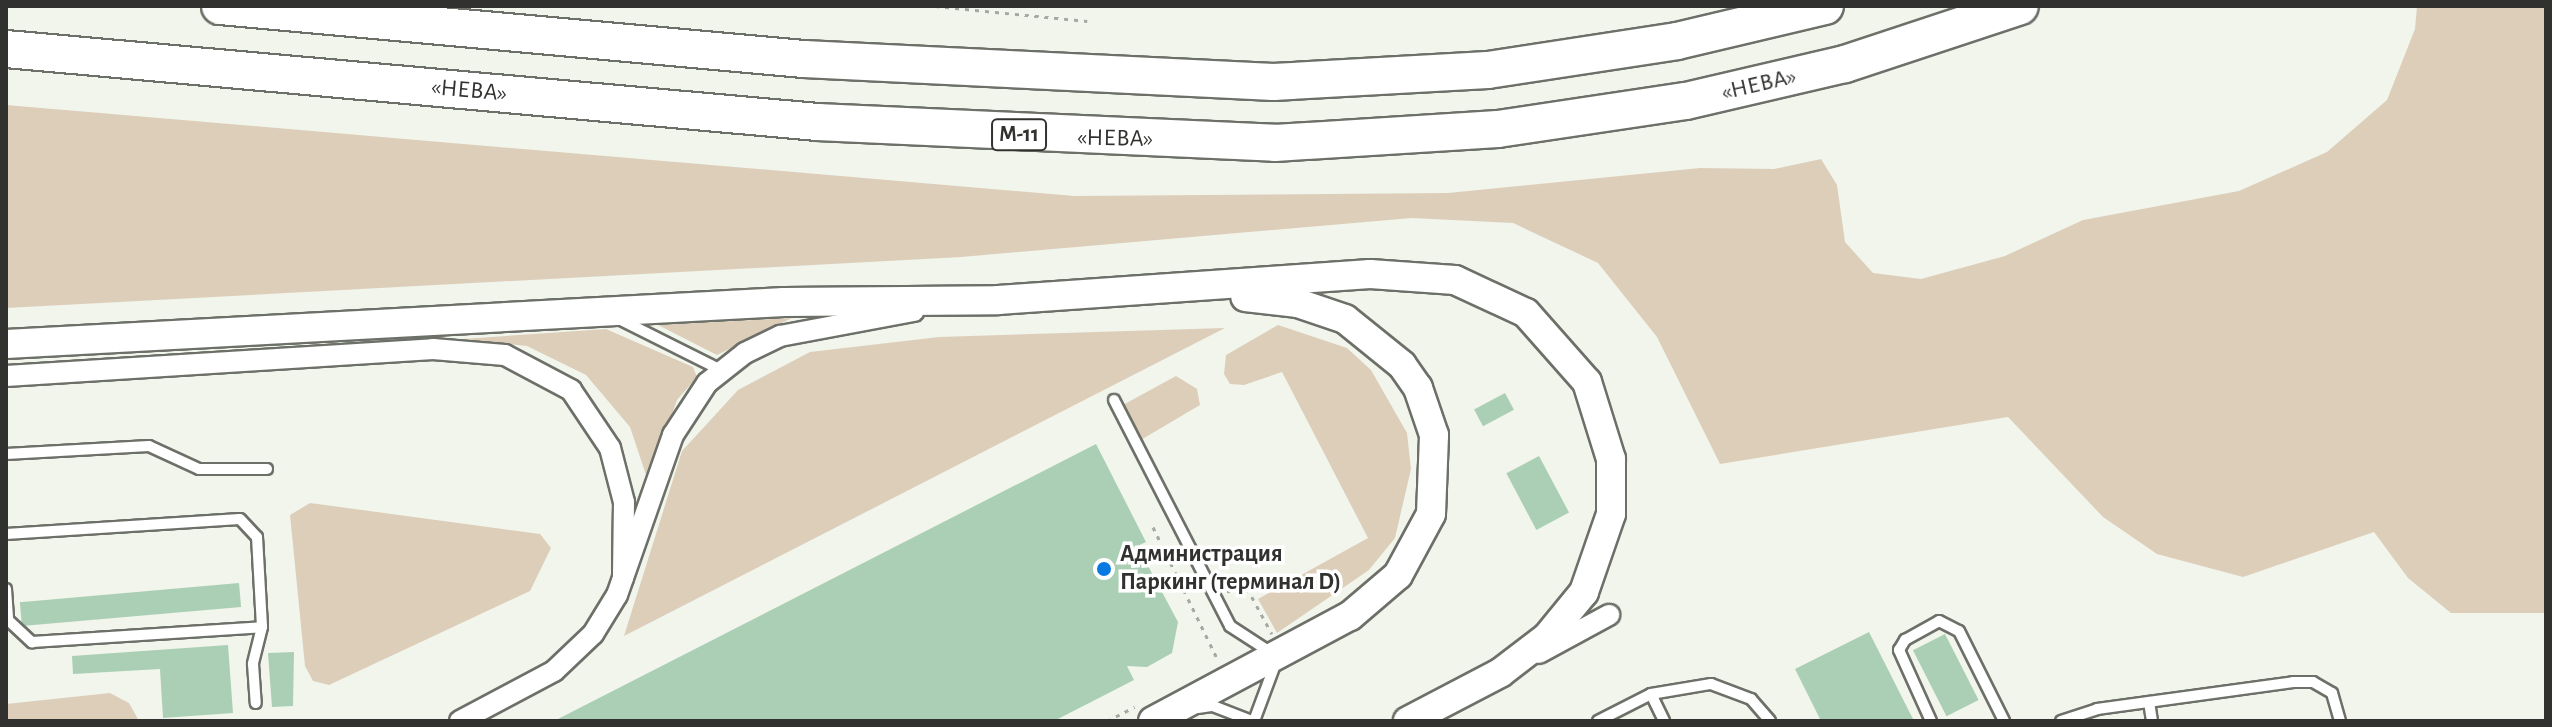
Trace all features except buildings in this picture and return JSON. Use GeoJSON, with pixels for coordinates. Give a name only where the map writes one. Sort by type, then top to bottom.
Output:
{"type":"FeatureCollection","features":[{"type":"Feature","properties":{"kind":"highway"},"geometry":{"type":"LineString","coordinates":[[220,6],[804,59],[1273,82],[1488,70],[1677,41],[1825,6]]}},
{"type":"Feature","properties":{"kind":"highway","name":"«НЕВА»"},"geometry":{"type":"LineString","coordinates":[[6,49],[817,122],[1275,143],[1498,129],[1686,101],[1845,64],[2020,6]]}},
{"type":"Feature","properties":{"kind":"street"},"geometry":{"type":"LineString","coordinates":[[6,344],[601,310],[998,300],[1370,274],[1455,280],[1501,298],[1551,335],[1587,382],[1606,429],[1613,487],[1596,567],[1567,615],[1500,673]]}},
{"type":"Feature","properties":{"kind":"street"},"geometry":{"type":"LineString","coordinates":[[1128,293],[1265,298],[1320,309],[1385,347],[1418,388],[1437,461],[1424,533],[1380,593],[1322,635],[1157,711]]}},
{"type":"Feature","properties":{"kind":"street"},"geometry":{"type":"LineString","coordinates":[[460,721],[575,653],[607,615],[673,435],[695,397],[721,370],[760,344],[805,330],[998,300]]}},
{"type":"Feature","properties":{"kind":"street"},"geometry":{"type":"LineString","coordinates":[[6,376],[433,349],[505,355],[571,390],[610,448],[624,502],[623,578]]}},
{"type":"Feature","properties":{"kind":"street"},"geometry":{"type":"LineString","coordinates":[[1408,721],[1609,615]]}},
{"type":"Feature","properties":{"kind":"street"},"geometry":{"type":"LineString","coordinates":[[449,721],[481,709]]}},
{"type":"Feature","properties":{"kind":"lane"},"geometry":{"type":"LineString","coordinates":[[601,310],[721,370]]}},
{"type":"Feature","properties":{"kind":"lane"},"geometry":{"type":"LineString","coordinates":[[1114,400],[1230,626],[1278,655],[1253,721],[1213,706],[1157,711]]}},
{"type":"Feature","properties":{"kind":"lane"},"geometry":{"type":"LineString","coordinates":[[6,454],[149,446],[199,469],[267,469]]}},
{"type":"Feature","properties":{"kind":"lane"},"geometry":{"type":"LineString","coordinates":[[6,534],[240,519],[257,537],[262,627],[253,664],[256,703]]}},
{"type":"Feature","properties":{"kind":"lane"},"geometry":{"type":"LineString","coordinates":[[6,589],[8,620],[32,642],[262,627]]}},
{"type":"Feature","properties":{"kind":"lane"},"geometry":{"type":"LineString","coordinates":[[1931,721],[1899,650],[1905,640],[1939,621],[1959,631],[2004,721]]}},
{"type":"Feature","properties":{"kind":"lane"},"geometry":{"type":"LineString","coordinates":[[2061,721],[2149,702],[2313,682],[2332,693],[2340,721]]}},
{"type":"Feature","properties":{"kind":"lane"},"geometry":{"type":"LineString","coordinates":[[1598,721],[1651,694],[1711,684],[1751,699],[1770,721]]}},
{"type":"Feature","properties":{"kind":"lane"},"geometry":{"type":"LineString","coordinates":[[1651,694],[1664,721]]}},
{"type":"Feature","properties":{"kind":"lane"},"geometry":{"type":"LineString","coordinates":[[2149,702],[2152,721]]}},
{"type":"Feature","properties":{"kind":"path"},"geometry":{"type":"LineString","coordinates":[[935,6],[1087,21]]}},
{"type":"Feature","properties":{"kind":"path"},"geometry":{"type":"LineString","coordinates":[[1153,527],[1220,664],[1206,671]]}},
{"type":"Feature","properties":{"kind":"path"},"geometry":{"type":"LineString","coordinates":[[1216,599],[1244,582]]}},
{"type":"Feature","properties":{"kind":"path"},"geometry":{"type":"LineString","coordinates":[[1107,721],[1157,711]]}},
{"type":"Feature","properties":{"kind":"shaded area"},"geometry":{"type":"Polygon","coordinates":[[[2417,6],[2546,6],[2546,613],[2451,613],[2408,578],[2374,532],[2243,577],[2157,554],[2103,517],[2008,417],[1720,464],[1657,337],[1598,263],[1513,223],[1412,218],[961,257],[6,308],[6,105],[1075,196],[1448,193],[1700,168],[1774,169],[1821,159],[1837,185],[1845,242],[1873,273],[1921,279],[2005,256],[2083,220],[2239,191],[2327,152],[2387,100],[2415,29],[2417,6]]]}},
{"type":"Feature","properties":{"kind":"shaded area"},"geometry":{"type":"Polygon","coordinates":[[[792,318],[717,355],[658,325],[792,318]]]}},
{"type":"Feature","properties":{"kind":"shaded area"},"geometry":{"type":"Polygon","coordinates":[[[1278,325],[1347,348],[1371,370],[1407,433],[1411,469],[1395,538],[1369,570],[1277,633],[1258,599],[1368,538],[1282,372],[1244,385],[1230,384],[1224,374],[1226,355],[1278,325]]]}},
{"type":"Feature","properties":{"kind":"shaded area"},"geometry":{"type":"Polygon","coordinates":[[[1225,328],[624,636],[682,451],[738,390],[810,352],[939,337],[1225,328]]]}},
{"type":"Feature","properties":{"kind":"shaded area"},"geometry":{"type":"Polygon","coordinates":[[[606,329],[693,367],[697,377],[677,400],[648,481],[630,427],[586,375],[527,346],[463,339],[606,329]]]}},
{"type":"Feature","properties":{"kind":"shaded area"},"geometry":{"type":"Polygon","coordinates":[[[1176,376],[1197,389],[1200,405],[1139,441],[1121,406],[1176,376]]]}},
{"type":"Feature","properties":{"kind":"shaded area"},"geometry":{"type":"Polygon","coordinates":[[[310,503],[540,534],[551,548],[530,591],[329,685],[313,681],[305,666],[290,515],[310,503]]]}},
{"type":"Feature","properties":{"kind":"shaded area"},"geometry":{"type":"Polygon","coordinates":[[[110,693],[129,703],[139,721],[6,721],[6,704],[110,693]]]}},
{"type":"Feature","properties":{"kind":"place","name":"Администрация Паркинг (терминал D)"},"geometry":{"type":"Point","coordinates":[1104,569]}}]}
